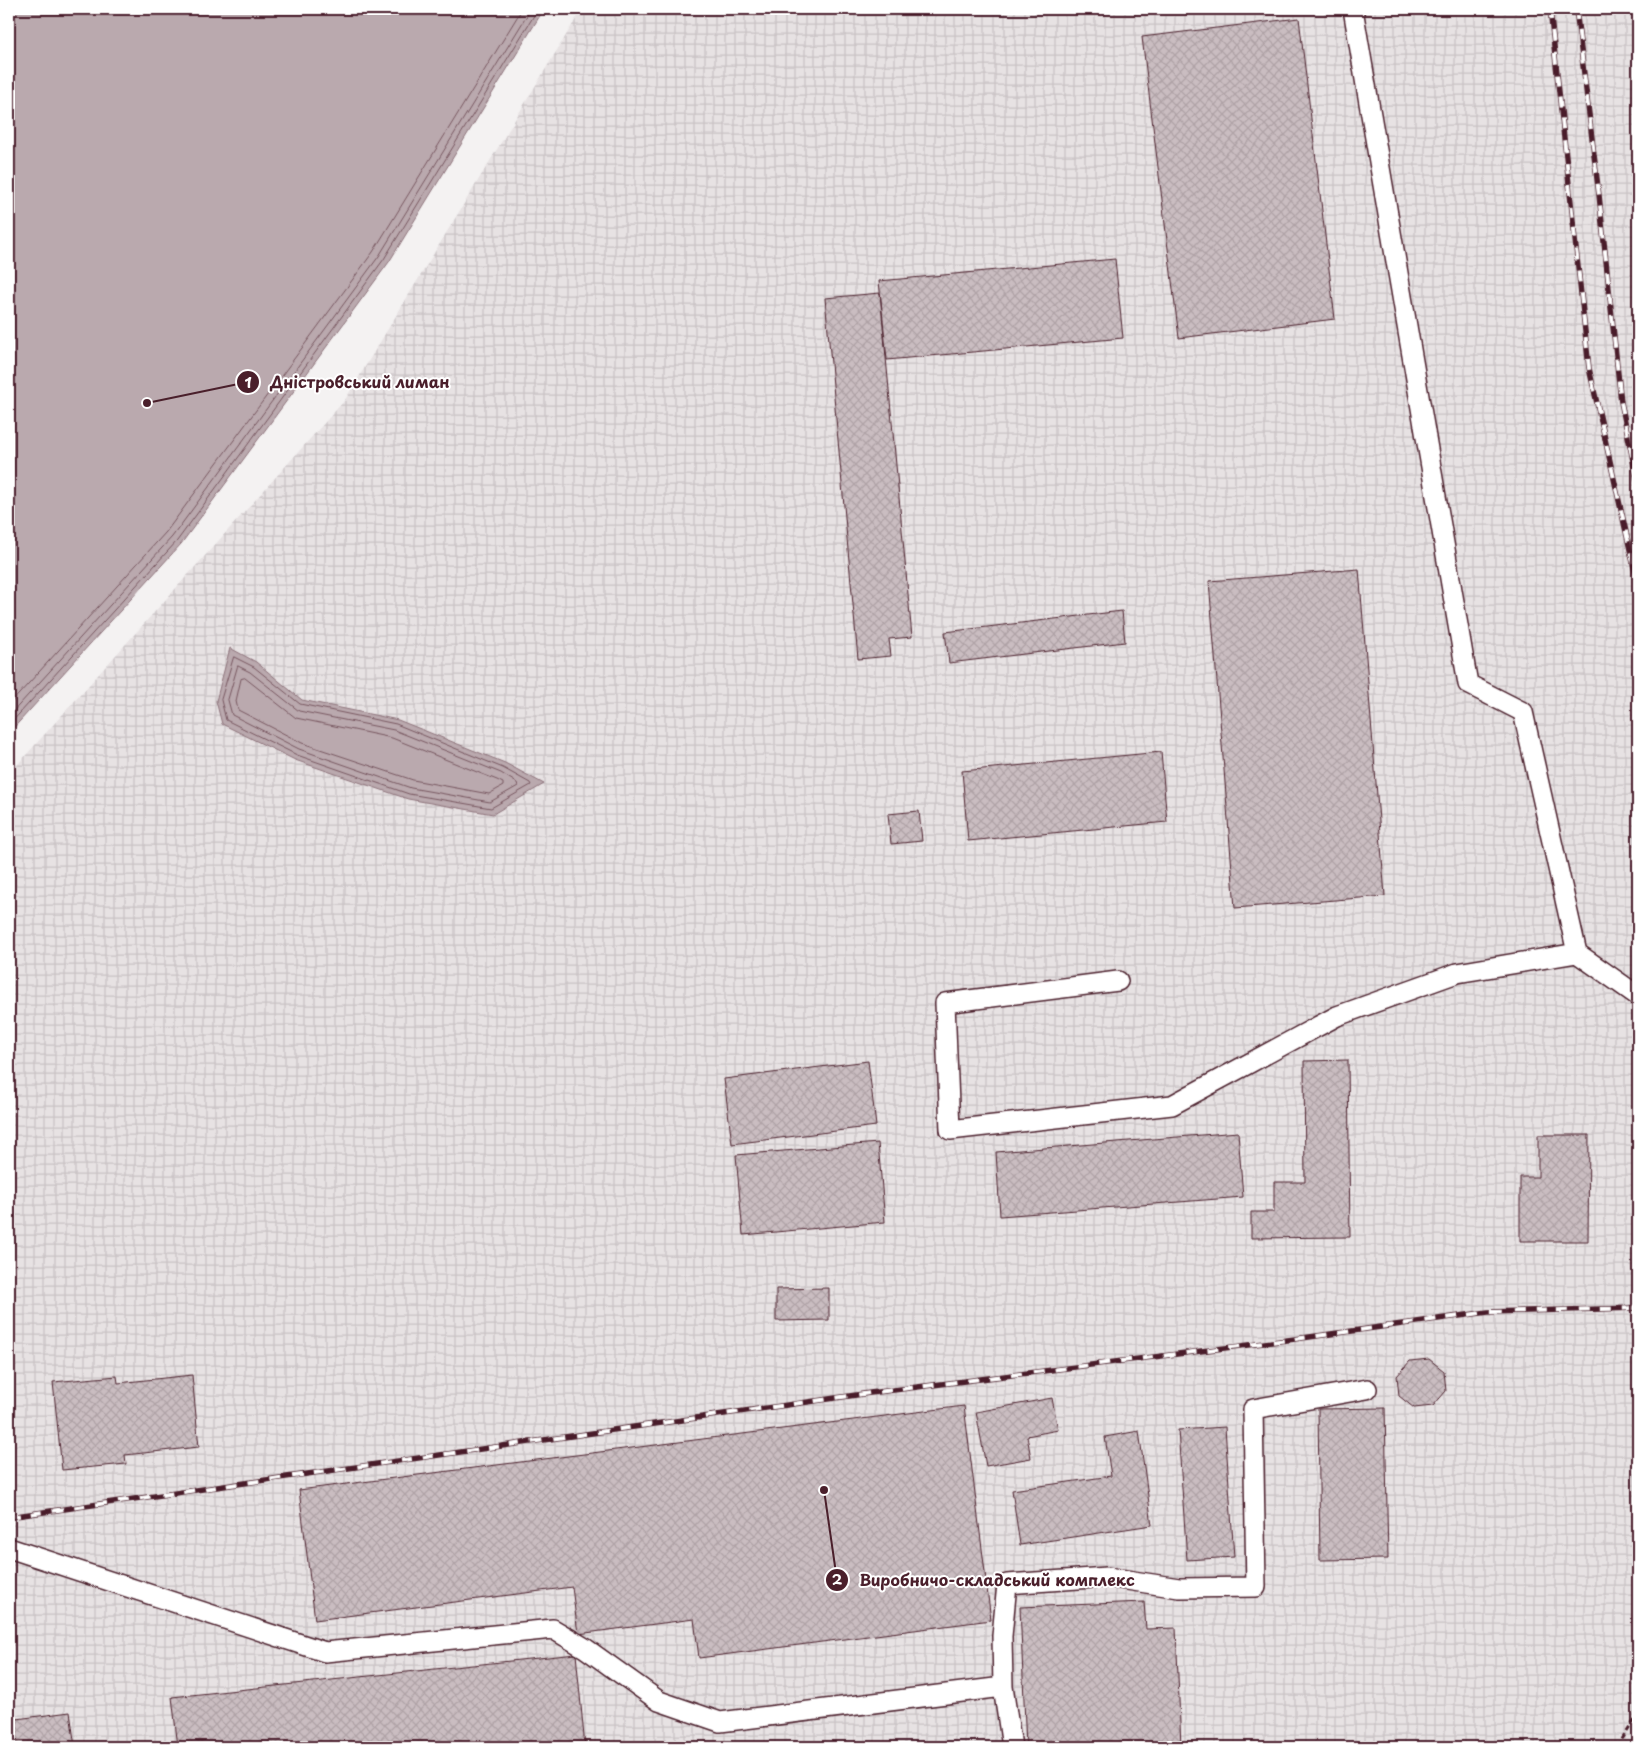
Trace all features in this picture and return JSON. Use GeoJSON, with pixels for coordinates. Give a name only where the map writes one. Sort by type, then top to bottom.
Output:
{"type":"FeatureCollection","features":[{"type":"Feature","properties":{"kind":"lane"},"geometry":{"type":"LineString","coordinates":[[1353,9],[1468,684],[1523,712],[1577,953],[1638,996]]}},
{"type":"Feature","properties":{"kind":"lane"},"geometry":{"type":"LineString","coordinates":[[1118,981],[945,1003],[950,1130],[1172,1105],[1337,1016],[1457,973],[1577,953]]}},
{"type":"Feature","properties":{"kind":"lane"},"geometry":{"type":"LineString","coordinates":[[1012,1747],[1004,1687],[1002,1636],[1007,1584],[1107,1577],[1179,1588],[1256,1587],[1253,1409],[1367,1389]]}},
{"type":"Feature","properties":{"kind":"lane"},"geometry":{"type":"LineString","coordinates":[[9,1548],[325,1652],[553,1629],[584,1648],[659,1701],[720,1722],[1004,1687]]}},
{"type":"Feature","properties":{"kind":"path"},"geometry":{"type":"LineString","coordinates":[[1617,1747],[1638,1715]]}},
{"type":"Feature","properties":{"kind":"shaded area"},"geometry":{"type":"Polygon","coordinates":[[[582,9],[1638,9],[1638,1747],[9,1747],[9,774],[345,400],[582,9]]]}},
{"type":"Feature","properties":{"kind":"water"},"geometry":{"type":"Polygon","coordinates":[[[9,9],[544,9],[389,262],[181,544],[9,733],[9,9]]]}},
{"type":"Feature","properties":{"kind":"water"},"geometry":{"type":"Polygon","coordinates":[[[230,648],[256,662],[302,700],[398,720],[505,763],[544,784],[493,814],[408,799],[295,760],[222,724],[216,701],[230,648]]]}},
{"type":"Feature","properties":{"kind":"building"},"geometry":{"type":"Polygon","coordinates":[[[1299,18],[1335,319],[1179,338],[1142,37],[1299,18]]]}},
{"type":"Feature","properties":{"kind":"building"},"geometry":{"type":"Polygon","coordinates":[[[1115,259],[1123,338],[887,360],[879,281],[1115,259]]]}},
{"type":"Feature","properties":{"kind":"building"},"geometry":{"type":"Polygon","coordinates":[[[880,293],[912,637],[889,639],[891,656],[858,659],[825,298],[880,293]]]}},
{"type":"Feature","properties":{"kind":"building"},"geometry":{"type":"Polygon","coordinates":[[[1359,569],[1385,896],[1235,908],[1209,581],[1359,569]]]}},
{"type":"Feature","properties":{"kind":"building"},"geometry":{"type":"Polygon","coordinates":[[[1122,611],[1125,642],[949,663],[945,632],[1122,611]]]}},
{"type":"Feature","properties":{"kind":"building"},"geometry":{"type":"Polygon","coordinates":[[[1161,752],[1167,822],[968,841],[962,771],[1161,752]]]}},
{"type":"Feature","properties":{"kind":"building"},"geometry":{"type":"Polygon","coordinates":[[[919,811],[922,841],[891,844],[888,814],[919,811]]]}},
{"type":"Feature","properties":{"kind":"building"},"geometry":{"type":"Polygon","coordinates":[[[1348,1060],[1350,1237],[1251,1238],[1251,1212],[1274,1212],[1274,1182],[1305,1182],[1304,1061],[1348,1060]]]}},
{"type":"Feature","properties":{"kind":"building"},"geometry":{"type":"Polygon","coordinates":[[[868,1061],[876,1126],[732,1144],[724,1079],[868,1061]]]}},
{"type":"Feature","properties":{"kind":"building"},"geometry":{"type":"Polygon","coordinates":[[[1238,1132],[1243,1197],[1000,1216],[996,1152],[1238,1132]]]}},
{"type":"Feature","properties":{"kind":"building"},"geometry":{"type":"Polygon","coordinates":[[[1538,1135],[1589,1135],[1588,1241],[1520,1241],[1520,1177],[1538,1177],[1538,1135]]]}},
{"type":"Feature","properties":{"kind":"building"},"geometry":{"type":"Polygon","coordinates":[[[878,1143],[885,1222],[743,1235],[736,1155],[878,1143]]]}},
{"type":"Feature","properties":{"kind":"building"},"geometry":{"type":"Polygon","coordinates":[[[829,1288],[829,1320],[776,1321],[776,1289],[829,1288]]]}},
{"type":"Feature","properties":{"kind":"building"},"geometry":{"type":"Polygon","coordinates":[[[1429,1359],[1444,1371],[1446,1391],[1433,1406],[1414,1408],[1399,1396],[1397,1376],[1410,1361],[1429,1359]]]}},
{"type":"Feature","properties":{"kind":"building"},"geometry":{"type":"Polygon","coordinates":[[[192,1375],[199,1447],[125,1455],[126,1464],[62,1470],[53,1382],[117,1376],[118,1383],[192,1375]]]}},
{"type":"Feature","properties":{"kind":"building"},"geometry":{"type":"Polygon","coordinates":[[[1052,1398],[1058,1430],[1027,1436],[1031,1458],[986,1466],[976,1412],[1052,1398]]]}},
{"type":"Feature","properties":{"kind":"building"},"geometry":{"type":"Polygon","coordinates":[[[964,1406],[991,1620],[699,1658],[694,1619],[578,1634],[572,1587],[315,1620],[299,1490],[964,1406]]]}},
{"type":"Feature","properties":{"kind":"building"},"geometry":{"type":"Polygon","coordinates":[[[1385,1408],[1388,1559],[1320,1560],[1318,1409],[1385,1408]]]}},
{"type":"Feature","properties":{"kind":"building"},"geometry":{"type":"Polygon","coordinates":[[[1225,1427],[1234,1557],[1187,1560],[1178,1430],[1225,1427]]]}},
{"type":"Feature","properties":{"kind":"building"},"geometry":{"type":"Polygon","coordinates":[[[1139,1431],[1152,1525],[1020,1545],[1012,1490],[1111,1476],[1105,1437],[1139,1431]]]}},
{"type":"Feature","properties":{"kind":"building"},"geometry":{"type":"Polygon","coordinates":[[[1144,1602],[1146,1629],[1176,1628],[1181,1747],[1026,1747],[1020,1607],[1144,1602]]]}},
{"type":"Feature","properties":{"kind":"building"},"geometry":{"type":"Polygon","coordinates":[[[576,1654],[585,1747],[178,1747],[172,1697],[576,1654]]]}},
{"type":"Feature","properties":{"kind":"building"},"geometry":{"type":"Polygon","coordinates":[[[70,1712],[75,1747],[9,1747],[9,1720],[70,1712]]]}},
{"type":"Feature","properties":{"kind":"railway"},"geometry":{"type":"LineString","coordinates":[[1550,9],[1589,368],[1638,585]]}},
{"type":"Feature","properties":{"kind":"railway"},"geometry":{"type":"LineString","coordinates":[[1576,9],[1599,195],[1621,402],[1638,485]]}},
{"type":"Feature","properties":{"kind":"railway"},"geometry":{"type":"LineString","coordinates":[[9,1517],[870,1393],[1295,1339],[1488,1312],[1638,1308]]}},
{"type":"Feature","properties":{"kind":"place","name":"Дністровський лиман"},"geometry":{"type":"Point","coordinates":[147,403]}},
{"type":"Feature","properties":{"kind":"place","name":"Виробничо-складський комплекс"},"geometry":{"type":"Point","coordinates":[824,1490]}}]}
